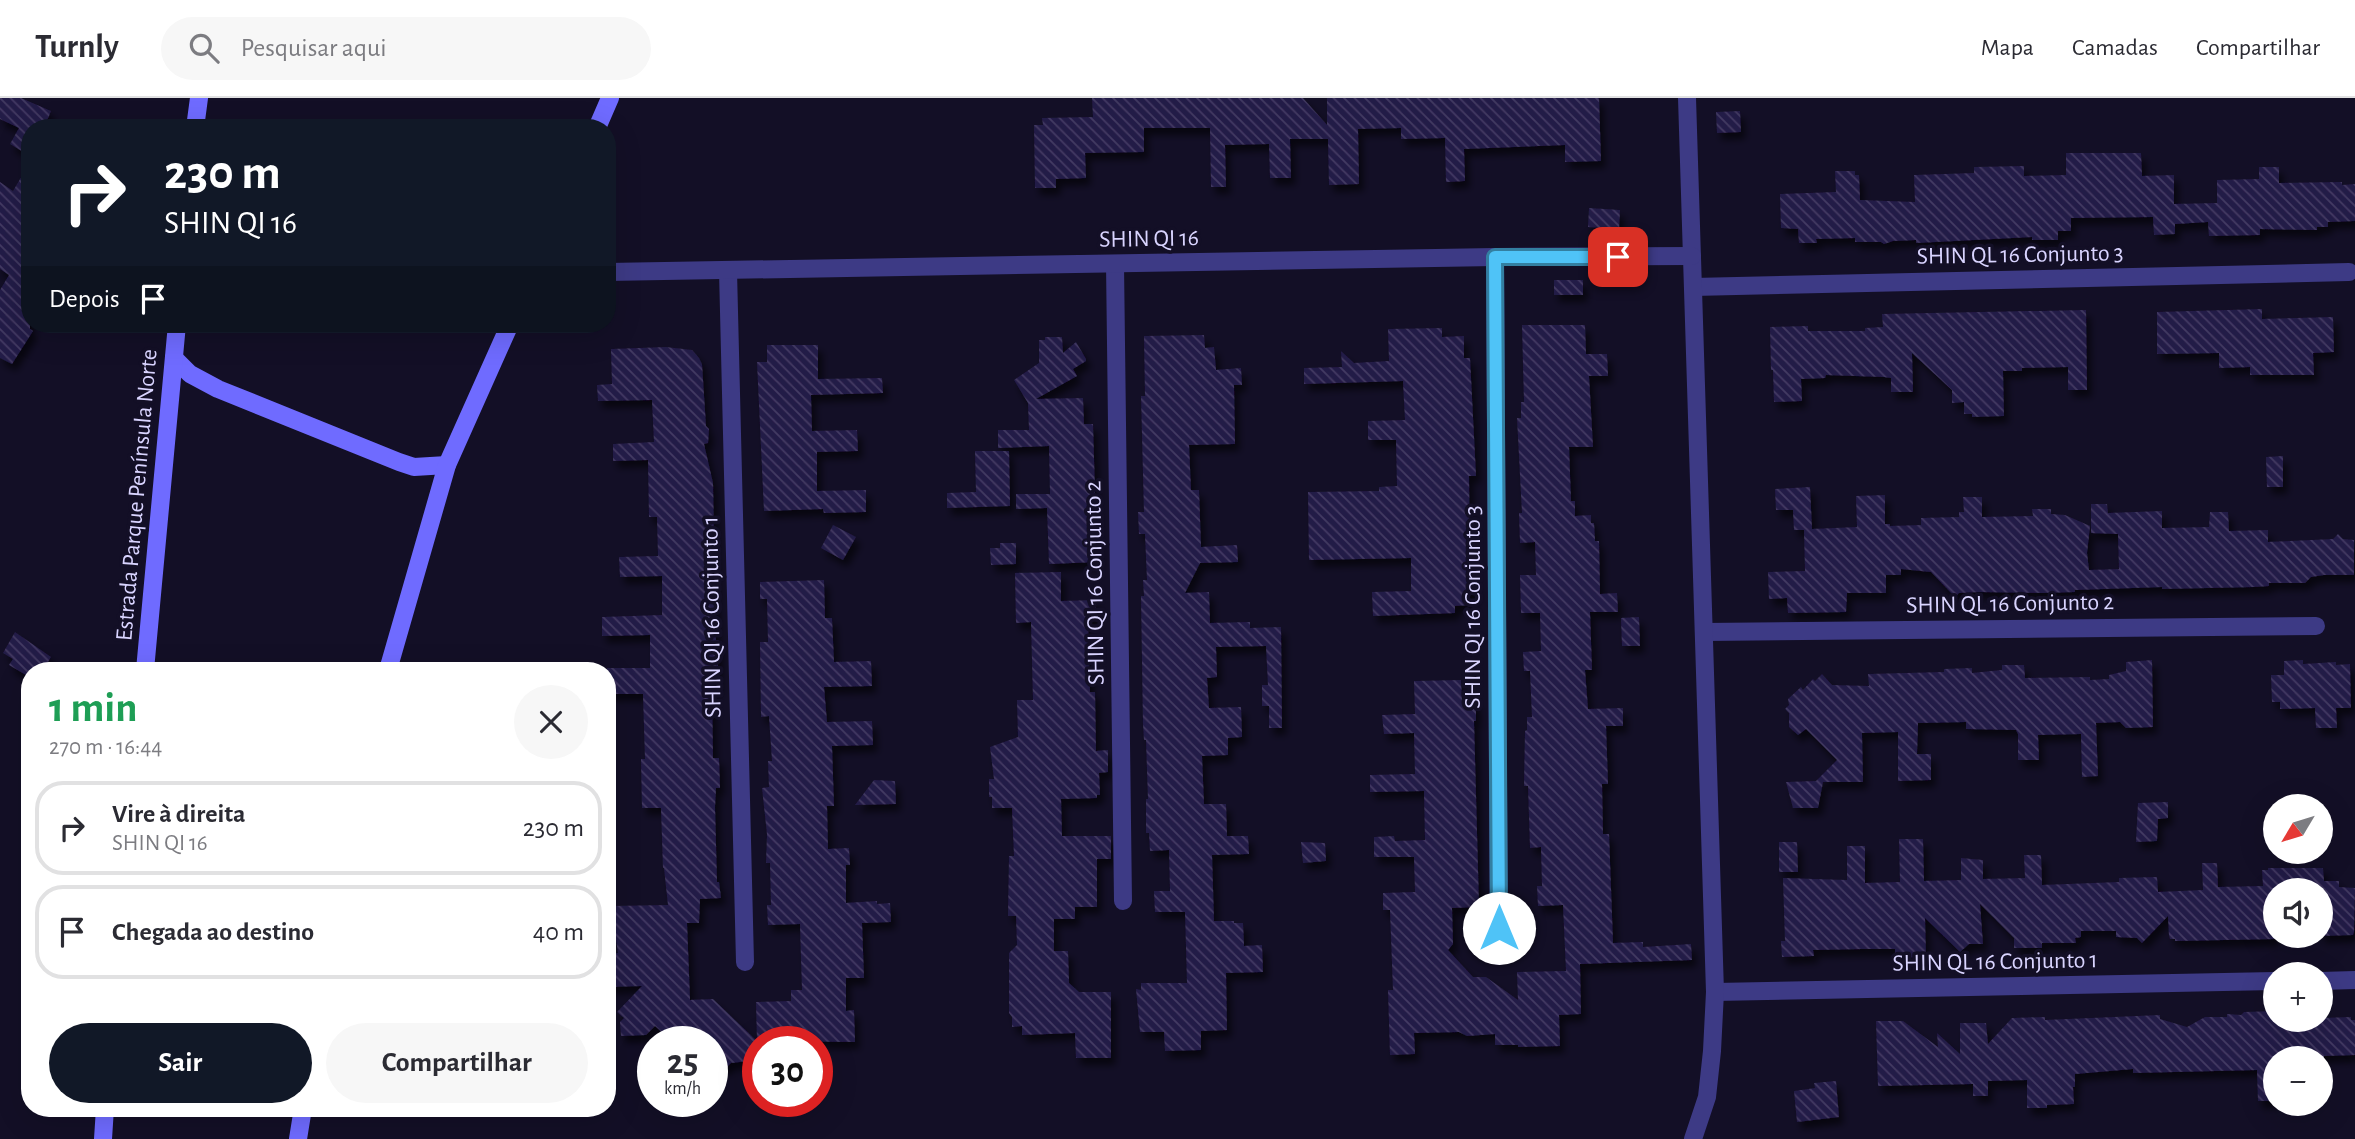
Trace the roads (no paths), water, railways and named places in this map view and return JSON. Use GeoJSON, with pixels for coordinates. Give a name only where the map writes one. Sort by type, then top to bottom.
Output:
{"type":"FeatureCollection","features":[{"type":"Feature","properties":{"kind":"main road"},"geometry":{"type":"LineString","coordinates":[[196,119],[198,98]]}},
{"type":"Feature","properties":{"kind":"main road"},"geometry":{"type":"LineString","coordinates":[[601,119],[610,98]]}},
{"type":"Feature","properties":{"kind":"main road","name":"Estrada Parque Península Norte"},"geometry":{"type":"LineString","coordinates":[[146,662],[176,333]]}},
{"type":"Feature","properties":{"kind":"main road"},"geometry":{"type":"LineString","coordinates":[[390,662],[447,465],[506,333]]}},
{"type":"Feature","properties":{"kind":"main road"},"geometry":{"type":"LineString","coordinates":[[174,358],[190,374],[218,389],[399,462],[414,467],[447,465]]}},
{"type":"Feature","properties":{"kind":"main road"},"geometry":{"type":"LineString","coordinates":[[103,1139],[104,1117]]}},
{"type":"Feature","properties":{"kind":"main road"},"geometry":{"type":"LineString","coordinates":[[298,1139],[302,1117]]}},
{"type":"Feature","properties":{"kind":"street"},"geometry":{"type":"LineString","coordinates":[[1687,98],[1715,992],[1707,1097],[1693,1139]]}},
{"type":"Feature","properties":{"kind":"street","name":"SHIN QI 16"},"geometry":{"type":"LineString","coordinates":[[616,272],[1692,256]]}},
{"type":"Feature","properties":{"kind":"street","name":"SHIN QI 16 Conjunto 3"},"geometry":{"type":"LineString","coordinates":[[1495,257],[1499,956]]}},
{"type":"Feature","properties":{"kind":"street","name":"SHIN QI 16 Conjunto 2"},"geometry":{"type":"LineString","coordinates":[[1115,264],[1123,901]]}},
{"type":"Feature","properties":{"kind":"street","name":"SHIN QI 16 Conjunto 1"},"geometry":{"type":"LineString","coordinates":[[728,271],[745,962]]}},
{"type":"Feature","properties":{"kind":"street","name":"SHIN QL 16 Conjunto 3"},"geometry":{"type":"LineString","coordinates":[[1693,287],[2349,272]]}},
{"type":"Feature","properties":{"kind":"street","name":"SHIN QL 16 Conjunto 2"},"geometry":{"type":"LineString","coordinates":[[1704,632],[2316,626]]}},
{"type":"Feature","properties":{"kind":"street"},"geometry":{"type":"LineString","coordinates":[[2333,981],[2355,980]]}},
{"type":"Feature","properties":{"kind":"street","name":"SHIN QL 16 Conjunto 1"},"geometry":{"type":"LineString","coordinates":[[1715,992],[2263,981]]}}]}
